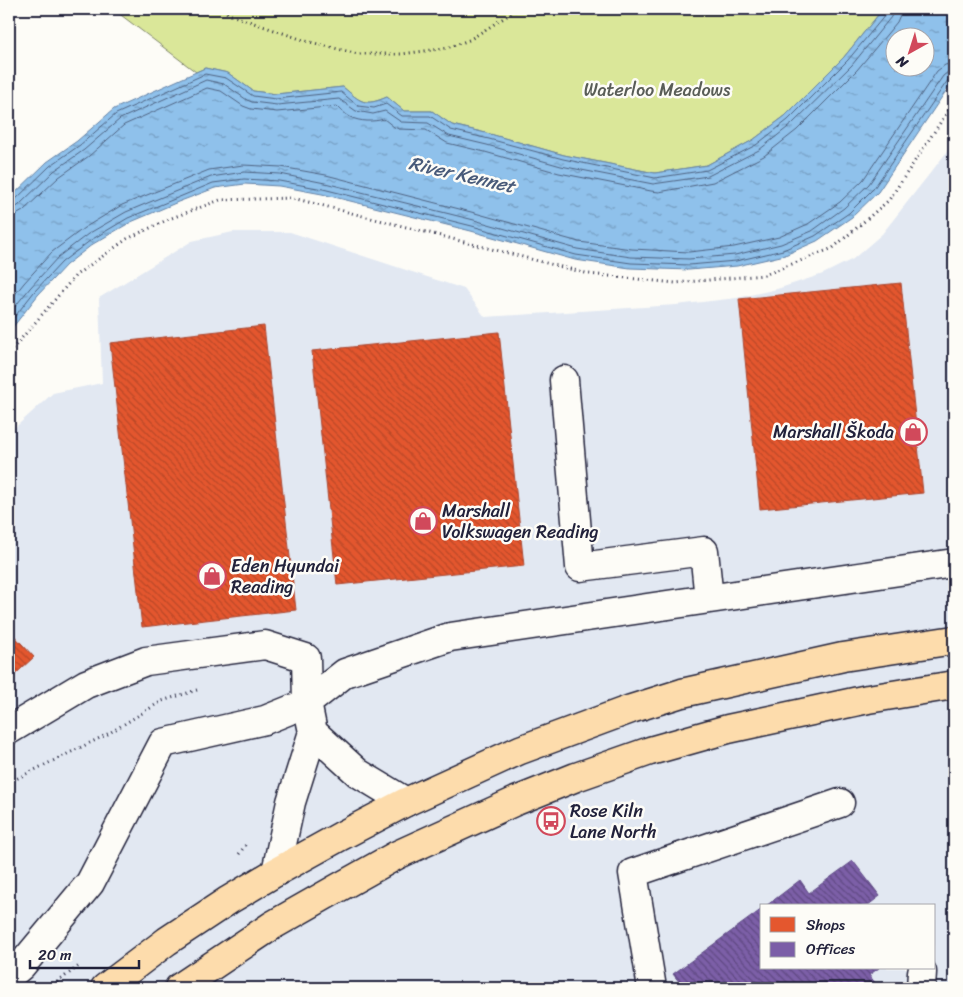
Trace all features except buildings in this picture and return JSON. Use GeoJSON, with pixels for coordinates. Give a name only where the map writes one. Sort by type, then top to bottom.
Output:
{"type":"FeatureCollection","features":[{"type":"Feature","properties":{"kind":"highway"},"geometry":{"type":"LineString","coordinates":[[105,988],[167,940],[276,872],[406,802],[520,750],[631,709],[682,693],[843,657],[954,640]]}},
{"type":"Feature","properties":{"kind":"highway"},"geometry":{"type":"LineString","coordinates":[[179,988],[273,926],[396,856],[516,801],[576,776],[650,751],[728,729],[868,699],[954,685]]}},
{"type":"Feature","properties":{"kind":"lane"},"geometry":{"type":"LineString","coordinates":[[564,380],[580,567],[704,551],[709,599]]}},
{"type":"Feature","properties":{"kind":"lane"},"geometry":{"type":"LineString","coordinates":[[9,976],[21,966],[90,883],[163,743],[265,720],[308,704],[345,673],[450,637],[954,563]]}},
{"type":"Feature","properties":{"kind":"lane"},"geometry":{"type":"LineString","coordinates":[[9,730],[86,684],[146,661],[265,645],[306,658],[308,704],[313,732],[291,802],[276,872]]}},
{"type":"Feature","properties":{"kind":"lane"},"geometry":{"type":"LineString","coordinates":[[313,732],[358,773],[406,802]]}},
{"type":"Feature","properties":{"kind":"lane"},"geometry":{"type":"LineString","coordinates":[[652,988],[633,873],[840,802]]}},
{"type":"Feature","properties":{"kind":"path"},"geometry":{"type":"LineString","coordinates":[[223,9],[228,14],[306,42],[358,54],[402,54],[447,48],[469,40],[518,9]]}},
{"type":"Feature","properties":{"kind":"path"},"geometry":{"type":"LineString","coordinates":[[9,353],[76,275],[127,239],[169,219],[220,200],[293,198],[589,274],[675,283],[764,275],[833,248],[889,200],[954,102]]}},
{"type":"Feature","properties":{"kind":"shaded area"},"geometry":{"type":"Polygon","coordinates":[[[954,143],[954,988],[9,988],[9,433],[53,393],[102,383],[99,298],[192,241],[233,232],[290,232],[464,289],[485,317],[676,305],[737,298],[777,289],[823,274],[853,259],[882,234],[954,143]]]}},
{"type":"Feature","properties":{"kind":"green space","name":"Waterloo Meadows"},"geometry":{"type":"Polygon","coordinates":[[[113,9],[349,9],[383,13],[386,9],[883,9],[844,57],[785,116],[753,140],[707,165],[655,173],[564,155],[452,125],[432,111],[404,111],[387,97],[373,102],[363,101],[343,87],[276,94],[253,91],[228,73],[205,68],[196,72],[113,9]]]}},
{"type":"Feature","properties":{"kind":"water","name":"River Kennet"},"geometry":{"type":"Polygon","coordinates":[[[883,9],[954,9],[954,79],[878,192],[852,217],[817,241],[785,255],[737,266],[689,270],[630,268],[575,260],[471,231],[322,194],[279,186],[245,184],[215,188],[178,202],[131,222],[93,244],[66,265],[38,295],[9,332],[9,199],[47,162],[77,141],[114,109],[205,68],[228,73],[253,91],[276,94],[343,87],[363,101],[373,102],[387,97],[404,111],[432,111],[452,125],[564,155],[655,173],[707,165],[753,140],[785,116],[844,57],[883,9]]]}},
{"type":"Feature","properties":{"kind":"place","name":"Marshall Škoda"},"geometry":{"type":"Point","coordinates":[913,432]}},
{"type":"Feature","properties":{"kind":"place","name":"Marshall Volkswagen Reading"},"geometry":{"type":"Point","coordinates":[423,521]}},
{"type":"Feature","properties":{"kind":"place","name":"Eden Hyundai Reading"},"geometry":{"type":"Point","coordinates":[212,576]}},
{"type":"Feature","properties":{"kind":"place","name":"Rose Kiln Lane North"},"geometry":{"type":"Point","coordinates":[551,821]}}]}
